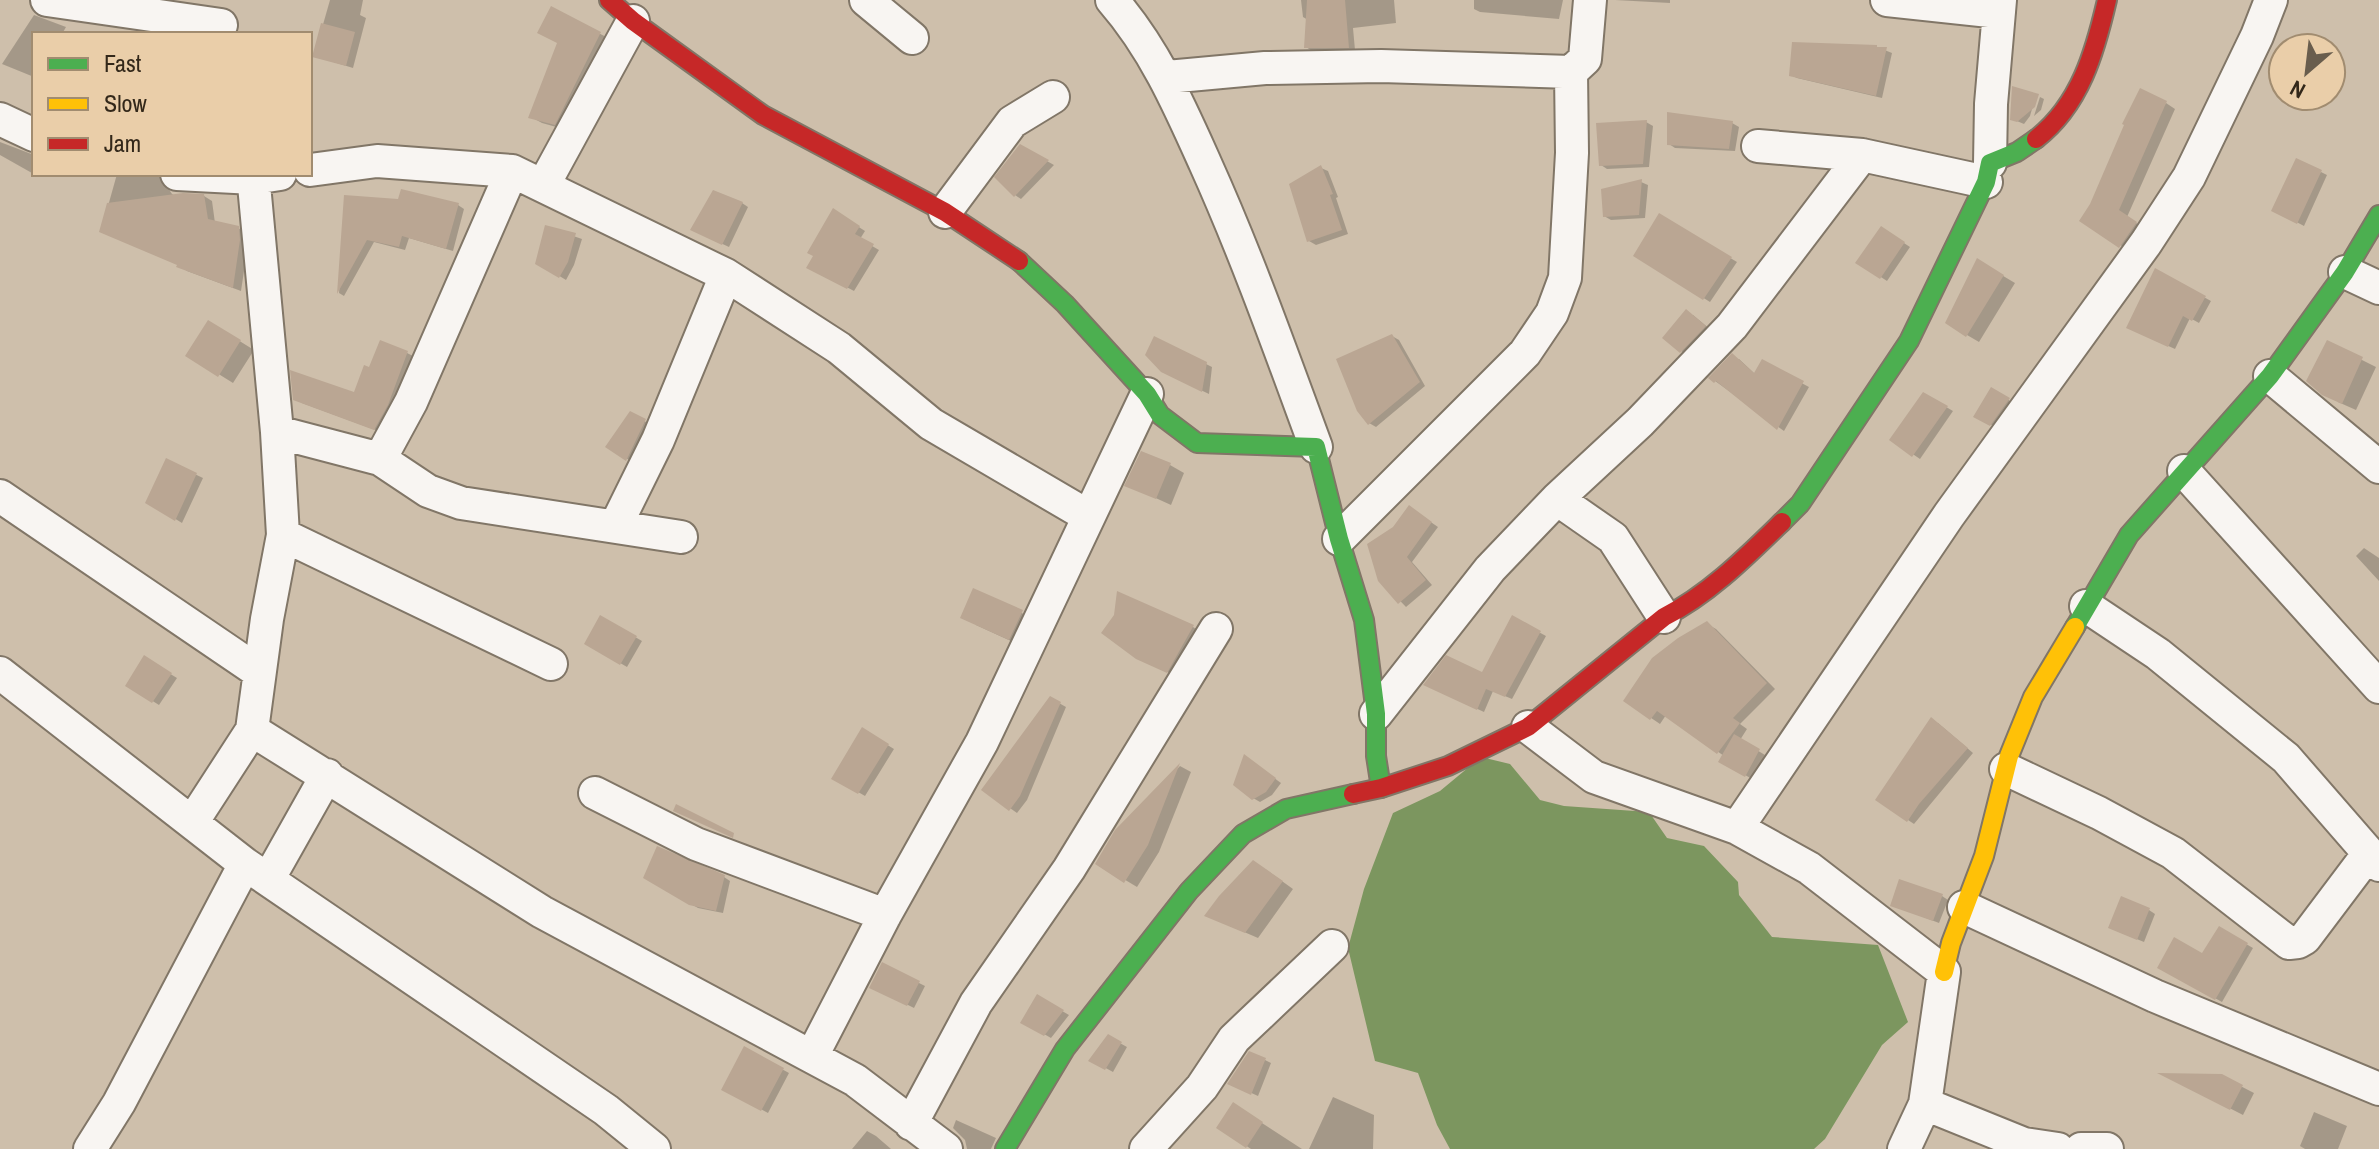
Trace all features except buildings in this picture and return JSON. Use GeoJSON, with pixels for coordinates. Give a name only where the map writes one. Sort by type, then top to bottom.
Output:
{"type":"FeatureCollection","features":[{"type":"Feature","properties":{"kind":"street"},"geometry":{"type":"LineString","coordinates":[[47,0],[220,20]]}},
{"type":"Feature","properties":{"kind":"street"},"geometry":{"type":"LineString","coordinates":[[867,0],[912,38]]}},
{"type":"Feature","properties":{"kind":"street"},"geometry":{"type":"LineString","coordinates":[[1113,0],[1167,77],[1239,238],[1316,447],[1339,539],[1364,620],[1376,714],[1376,756],[1381,788]]}},
{"type":"Feature","properties":{"kind":"street"},"geometry":{"type":"LineString","coordinates":[[1167,77],[1265,68],[1381,66],[1571,72],[1585,59],[1590,0]]}},
{"type":"Feature","properties":{"kind":"street"},"geometry":{"type":"LineString","coordinates":[[1005,1149],[1065,1049],[1189,891],[1243,834],[1286,809],[1381,788],[1448,766],[1528,727],[1664,617],[1686,606],[1708,588],[1800,504],[1909,341],[1988,172],[1999,6],[1887,0]]}},
{"type":"Feature","properties":{"kind":"street"},"geometry":{"type":"LineString","coordinates":[[1758,146],[1862,155],[1988,172],[2042,136],[2073,100],[2096,48],[2107,0]]}},
{"type":"Feature","properties":{"kind":"street"},"geometry":{"type":"LineString","coordinates":[[1737,828],[1949,515],[2146,243],[2189,177],[2257,36],[2271,0]]}},
{"type":"Feature","properties":{"kind":"street"},"geometry":{"type":"LineString","coordinates":[[543,186],[621,10],[763,115],[945,212],[1022,263],[1065,304],[1147,394],[1160,415],[1197,443],[1316,447]]}},
{"type":"Feature","properties":{"kind":"street"},"geometry":{"type":"LineString","coordinates":[[1339,539],[1525,353],[1552,313],[1565,278],[1572,153],[1571,72]]}},
{"type":"Feature","properties":{"kind":"street"},"geometry":{"type":"LineString","coordinates":[[945,212],[1012,122],[1053,97]]}},
{"type":"Feature","properties":{"kind":"street"},"geometry":{"type":"LineString","coordinates":[[0,119],[32,134]]}},
{"type":"Feature","properties":{"kind":"street"},"geometry":{"type":"LineString","coordinates":[[1376,714],[1490,569],[1557,499],[1640,422],[1732,326],[1862,155]]}},
{"type":"Feature","properties":{"kind":"street"},"geometry":{"type":"LineString","coordinates":[[312,170],[377,161],[512,171],[726,275],[839,348],[931,424],[1088,516]]}},
{"type":"Feature","properties":{"kind":"street"},"geometry":{"type":"LineString","coordinates":[[380,459],[411,402],[512,171]]}},
{"type":"Feature","properties":{"kind":"street"},"geometry":{"type":"LineString","coordinates":[[193,821],[252,730],[283,535],[263,176]]}},
{"type":"Feature","properties":{"kind":"street"},"geometry":{"type":"LineString","coordinates":[[1904,1149],[1925,1104],[1944,972],[1984,856],[2006,769],[2033,697],[2129,535],[2270,376],[2345,272],[2379,215]]}},
{"type":"Feature","properties":{"kind":"street"},"geometry":{"type":"LineString","coordinates":[[2345,272],[2379,288]]}},
{"type":"Feature","properties":{"kind":"street"},"geometry":{"type":"LineString","coordinates":[[616,525],[658,440],[726,275]]}},
{"type":"Feature","properties":{"kind":"street"},"geometry":{"type":"LineString","coordinates":[[2270,376],[2379,467]]}},
{"type":"Feature","properties":{"kind":"street"},"geometry":{"type":"LineString","coordinates":[[812,1056],[885,915],[982,742],[1147,394]]}},
{"type":"Feature","properties":{"kind":"street"},"geometry":{"type":"LineString","coordinates":[[277,432],[380,459],[428,491],[461,503],[681,537]]}},
{"type":"Feature","properties":{"kind":"street"},"geometry":{"type":"LineString","coordinates":[[2184,471],[2379,687]]}},
{"type":"Feature","properties":{"kind":"street"},"geometry":{"type":"LineString","coordinates":[[0,496],[259,672]]}},
{"type":"Feature","properties":{"kind":"street"},"geometry":{"type":"LineString","coordinates":[[1557,499],[1613,538],[1664,617]]}},
{"type":"Feature","properties":{"kind":"street"},"geometry":{"type":"LineString","coordinates":[[283,535],[551,664]]}},
{"type":"Feature","properties":{"kind":"street"},"geometry":{"type":"LineString","coordinates":[[2006,769],[2099,813],[2173,853],[2289,943],[2305,938],[2374,859],[2286,758],[2158,654],[2086,606]]}},
{"type":"Feature","properties":{"kind":"street"},"geometry":{"type":"LineString","coordinates":[[911,1124],[976,1003],[1069,869],[1216,629]]}},
{"type":"Feature","properties":{"kind":"street"},"geometry":{"type":"LineString","coordinates":[[0,673],[257,871],[606,1110],[654,1149]]}},
{"type":"Feature","properties":{"kind":"street"},"geometry":{"type":"LineString","coordinates":[[1528,727],[1594,777],[1737,828],[1809,868],[1944,972]]}},
{"type":"Feature","properties":{"kind":"street"},"geometry":{"type":"LineString","coordinates":[[252,730],[542,912],[855,1080],[946,1149]]}},
{"type":"Feature","properties":{"kind":"street"},"geometry":{"type":"LineString","coordinates":[[90,1149],[257,871],[327,775]]}},
{"type":"Feature","properties":{"kind":"street"},"geometry":{"type":"LineString","coordinates":[[595,793],[696,844],[885,915]]}},
{"type":"Feature","properties":{"kind":"street"},"geometry":{"type":"LineString","coordinates":[[1964,907],[2155,996],[2379,1089]]}},
{"type":"Feature","properties":{"kind":"street"},"geometry":{"type":"LineString","coordinates":[[1146,1149],[1202,1087],[1234,1039],[1332,946]]}},
{"type":"Feature","properties":{"kind":"street"},"geometry":{"type":"LineString","coordinates":[[1925,1104],[2024,1144],[2058,1149]]}},
{"type":"Feature","properties":{"kind":"street"},"geometry":{"type":"LineString","coordinates":[[2081,1149],[2107,1149]]}},
{"type":"Feature","properties":{"kind":"shaded area"},"geometry":{"type":"Polygon","coordinates":[[[1481,757],[1510,764],[1540,800],[1564,806],[1649,812],[1667,838],[1704,846],[1738,882],[1739,895],[1772,937],[1878,945],[1908,1022],[1882,1045],[1825,1139],[1814,1149],[1450,1149],[1437,1125],[1418,1073],[1375,1061],[1348,948],[1364,889],[1393,813],[1440,791],[1481,757]]]}},
{"type":"Feature","properties":{"kind":"traffic: fast"},"geometry":{"type":"LineString","coordinates":[[1782,522],[1800,504],[1909,341],[1986,182],[1990,163],[2017,152],[2036,139]]}},
{"type":"Feature","properties":{"kind":"traffic: fast"},"geometry":{"type":"LineString","coordinates":[[2075,627],[2129,535],[2270,376],[2345,272],[2379,215]]}},
{"type":"Feature","properties":{"kind":"traffic: fast"},"geometry":{"type":"LineString","coordinates":[[1019,261],[1065,304],[1147,394],[1160,415],[1197,443],[1316,447],[1339,539],[1364,620],[1376,714],[1376,756],[1381,788]]}},
{"type":"Feature","properties":{"kind":"traffic: fast"},"geometry":{"type":"LineString","coordinates":[[1005,1149],[1065,1049],[1189,891],[1243,834],[1286,809],[1353,794]]}},
{"type":"Feature","properties":{"kind":"traffic: slow"},"geometry":{"type":"LineString","coordinates":[[1944,972],[1951,943],[1984,856],[2009,756],[2033,697],[2075,627]]}},
{"type":"Feature","properties":{"kind":"traffic: jam"},"geometry":{"type":"LineString","coordinates":[[609,0],[633,21],[763,115],[945,212],[1019,261]]}},
{"type":"Feature","properties":{"kind":"traffic: jam"},"geometry":{"type":"LineString","coordinates":[[2036,139],[2075,94],[2091,58],[2107,0]]}},
{"type":"Feature","properties":{"kind":"traffic: jam"},"geometry":{"type":"LineString","coordinates":[[1353,794],[1448,766],[1528,727],[1664,617],[1711,587],[1782,522]]}}]}
